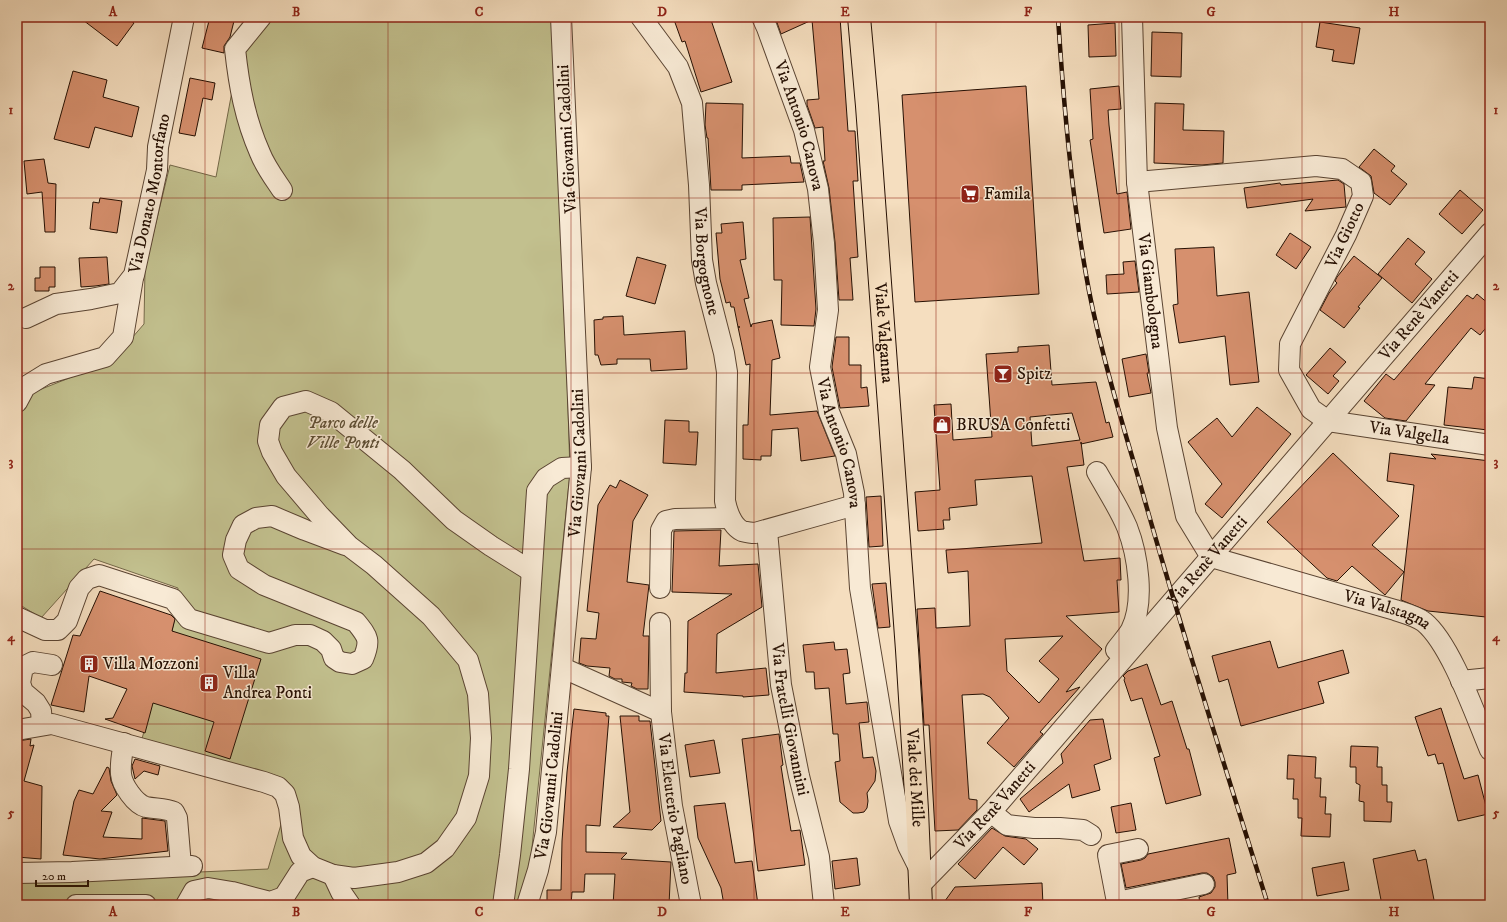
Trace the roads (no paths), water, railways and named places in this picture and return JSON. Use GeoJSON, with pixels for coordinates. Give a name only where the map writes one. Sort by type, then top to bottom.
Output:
{"type":"FeatureCollection","features":[{"type":"Feature","properties":{"kind":"main road","name":"Viale Valganna"},"geometry":{"type":"LineString","coordinates":[[859,17],[867,106],[907,650]]}},
{"type":"Feature","properties":{"kind":"main road","name":"Viale dei Mille"},"geometry":{"type":"LineString","coordinates":[[907,650],[921,887]]}},
{"type":"Feature","properties":{"kind":"street","name":"Via Donato Montorfano"},"geometry":{"type":"LineString","coordinates":[[26,318],[56,304],[120,293],[134,275],[157,170],[158,147],[184,17]]}},
{"type":"Feature","properties":{"kind":"street"},"geometry":{"type":"LineString","coordinates":[[261,17],[234,49],[239,86],[245,112],[260,154],[282,190]]}},
{"type":"Feature","properties":{"kind":"street","name":"Via Giovanni Cadolini"},"geometry":{"type":"LineString","coordinates":[[527,905],[538,870],[546,832],[563,668],[581,467],[561,17]]}},
{"type":"Feature","properties":{"kind":"street","name":"Via Borgognone"},"geometry":{"type":"LineString","coordinates":[[641,17],[678,67],[692,103],[699,185],[702,260],[706,283],[724,353],[726,372],[725,501],[730,518]]}},
{"type":"Feature","properties":{"kind":"street","name":"Via Antonio Canova"},"geometry":{"type":"LineString","coordinates":[[762,17],[804,130],[818,189],[824,243],[828,310],[820,367],[829,412],[846,454],[855,505],[860,588],[899,821],[921,887]]}},
{"type":"Feature","properties":{"kind":"street","name":"Via Giambologna"},"geometry":{"type":"LineString","coordinates":[[1132,17],[1137,182],[1167,428],[1186,516],[1211,557]]}},
{"type":"Feature","properties":{"kind":"street","name":"Via Giotto"},"geometry":{"type":"LineString","coordinates":[[1137,182],[1316,166],[1342,169],[1361,182],[1363,196],[1346,235],[1290,344],[1288,370],[1311,409],[1328,421]]}},
{"type":"Feature","properties":{"kind":"street","name":"Via Renè Vanetti"},"geometry":{"type":"LineString","coordinates":[[921,887],[991,812],[1490,233]]}},
{"type":"Feature","properties":{"kind":"street"},"geometry":{"type":"LineString","coordinates":[[17,402],[25,387],[46,374],[105,357],[123,337],[134,275]]}},
{"type":"Feature","properties":{"kind":"street"},"geometry":{"type":"LineString","coordinates":[[30,727],[52,724],[278,787],[285,794],[289,807],[293,838],[301,856],[314,867],[333,875],[354,878],[398,872],[426,863],[445,848],[466,818],[479,776],[481,738],[478,694],[468,660],[432,616],[374,565],[349,546],[320,516],[286,476],[272,452],[268,441],[270,425],[283,407],[306,401],[331,412],[402,470],[454,520],[491,546],[531,571]]}},
{"type":"Feature","properties":{"kind":"street","name":"Via Valgella"},"geometry":{"type":"LineString","coordinates":[[1328,421],[1490,445]]}},
{"type":"Feature","properties":{"kind":"street"},"geometry":{"type":"LineString","coordinates":[[503,905],[519,769],[537,492],[546,478],[562,468],[581,467]]}},
{"type":"Feature","properties":{"kind":"street"},"geometry":{"type":"LineString","coordinates":[[1098,472],[1127,527],[1135,557],[1139,590],[1137,614],[1130,630],[1100,672],[1100,686]]}},
{"type":"Feature","properties":{"kind":"street"},"geometry":{"type":"LineString","coordinates":[[660,588],[661,530],[666,521],[675,519],[730,518],[741,530],[755,534],[855,505]]}},
{"type":"Feature","properties":{"kind":"street"},"geometry":{"type":"LineString","coordinates":[[17,616],[45,630],[58,630],[67,622],[79,588],[87,579],[98,575],[173,599],[189,619],[269,643],[295,635],[310,635],[323,641],[331,649],[334,658],[340,662],[352,664],[363,658],[368,646],[365,634],[356,622],[264,585],[239,569],[233,555],[236,540],[243,525],[256,518],[272,516],[349,546]]}},
{"type":"Feature","properties":{"kind":"street","name":"Via Fratelli Giovannini"},"geometry":{"type":"LineString","coordinates":[[767,531],[774,625],[782,694],[799,776],[819,857],[824,905]]}},
{"type":"Feature","properties":{"kind":"street","name":"Via Valstagna"},"geometry":{"type":"LineString","coordinates":[[1211,557],[1395,610],[1423,622],[1442,641],[1461,681],[1490,750]]}},
{"type":"Feature","properties":{"kind":"street","name":"Via Eleuterio Pagliano"},"geometry":{"type":"LineString","coordinates":[[660,623],[661,712],[672,806],[691,905]]}},
{"type":"Feature","properties":{"kind":"street"},"geometry":{"type":"LineString","coordinates":[[30,727],[41,711],[36,703],[23,692],[20,682],[23,667],[33,662],[52,665]]}},
{"type":"Feature","properties":{"kind":"street","name":"Via Eleuterio Pagliano"},"geometry":{"type":"LineString","coordinates":[[563,668],[661,712]]}},
{"type":"Feature","properties":{"kind":"street"},"geometry":{"type":"LineString","coordinates":[[1461,681],[1490,678]]}},
{"type":"Feature","properties":{"kind":"street"},"geometry":{"type":"LineString","coordinates":[[17,873],[72,872],[186,866],[177,818],[174,812],[168,809],[145,807],[132,797],[121,776],[121,760],[124,743]]}},
{"type":"Feature","properties":{"kind":"street"},"geometry":{"type":"LineString","coordinates":[[991,812],[1007,825],[1082,830],[1091,835]]}},
{"type":"Feature","properties":{"kind":"street"},"geometry":{"type":"LineString","coordinates":[[1138,849],[1108,855],[1117,904],[1204,884]]}},
{"type":"Feature","properties":{"kind":"street"},"geometry":{"type":"LineString","coordinates":[[186,905],[194,891],[208,888],[232,892],[270,902],[284,897],[300,872],[314,867]]}},
{"type":"Feature","properties":{"kind":"street"},"geometry":{"type":"LineString","coordinates":[[333,875],[341,892],[350,905]]}},
{"type":"Feature","properties":{"kind":"street"},"geometry":{"type":"LineString","coordinates":[[76,905],[146,905]]}},
{"type":"Feature","properties":{"kind":"railway"},"geometry":{"type":"LineString","coordinates":[[1058,17],[1073,189],[1089,291],[1100,340],[1171,592],[1268,905]]}},
{"type":"Feature","properties":{"kind":"place","name":"Famila"},"geometry":{"type":"Point","coordinates":[970,194]}},
{"type":"Feature","properties":{"kind":"place","name":"Spitz"},"geometry":{"type":"Point","coordinates":[1003,374]}},
{"type":"Feature","properties":{"kind":"place","name":"BRUSA Confetti"},"geometry":{"type":"Point","coordinates":[942,425]}},
{"type":"Feature","properties":{"kind":"place","name":"Villa Mozzoni"},"geometry":{"type":"Point","coordinates":[89,664]}},
{"type":"Feature","properties":{"kind":"place","name":"Villa Andrea Ponti"},"geometry":{"type":"Point","coordinates":[209,683]}},
{"type":"Feature","properties":{"kind":"park label","name":"Parco delle Ville Ponti"},"geometry":{"type":"Point","coordinates":[343,433]}}]}
